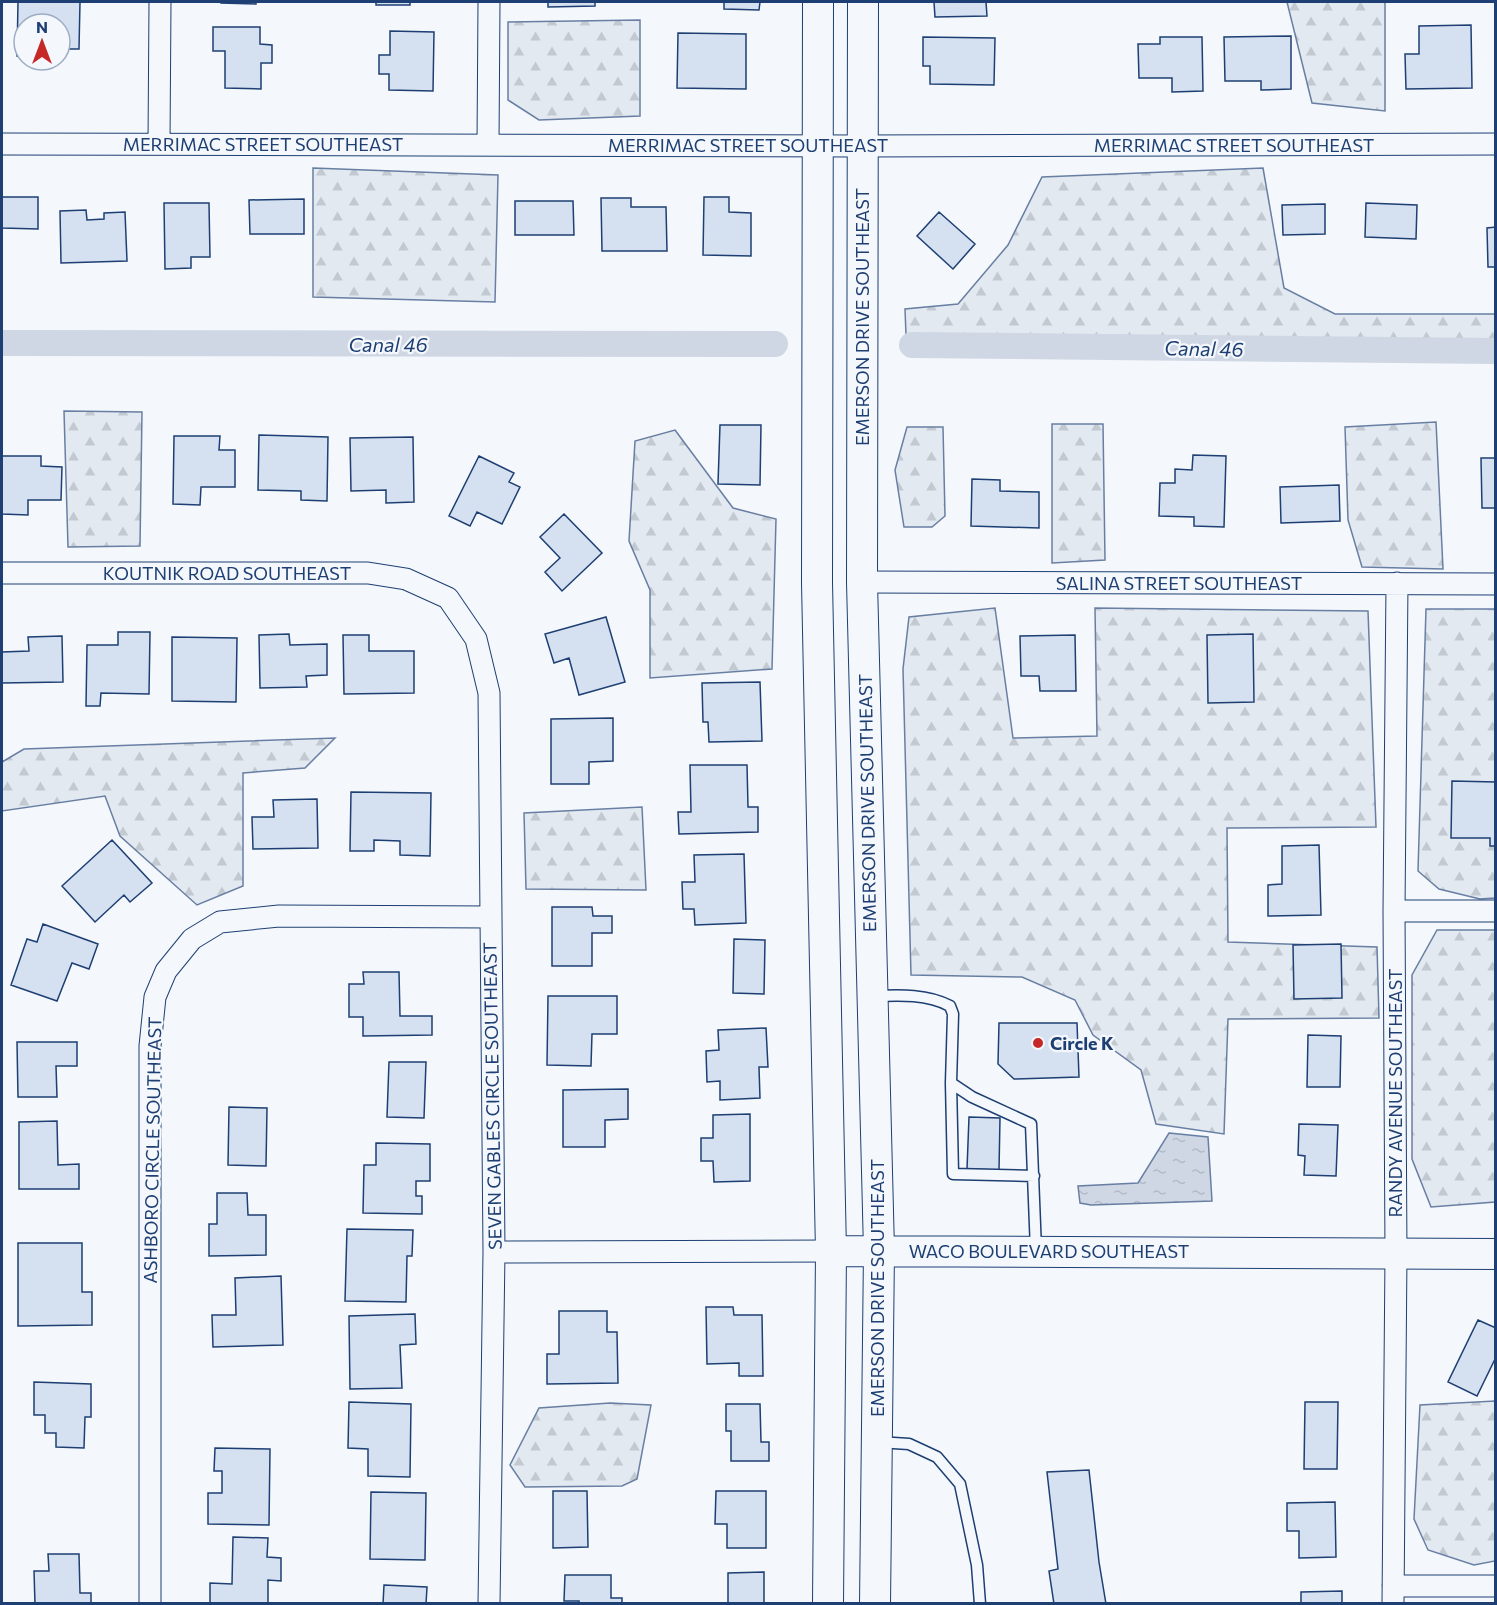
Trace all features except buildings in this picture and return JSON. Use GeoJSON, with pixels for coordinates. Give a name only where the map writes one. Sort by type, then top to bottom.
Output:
{"type":"FeatureCollection","features":[{"type":"Feature","properties":{"kind":"street"},"geometry":{"type":"LineString","coordinates":[[159,143],[160,2]]}},
{"type":"Feature","properties":{"kind":"street"},"geometry":{"type":"LineString","coordinates":[[488,144],[489,2]]}},
{"type":"Feature","properties":{"kind":"street"},"geometry":{"type":"LineString","coordinates":[[818,2],[816,583],[831,1251],[828,1604]]}},
{"type":"Feature","properties":{"kind":"street","name":"EMERSON DRIVE SOUTHEAST"},"geometry":{"type":"LineString","coordinates":[[863,2],[862,582],[879,1250],[875,1604]]}},
{"type":"Feature","properties":{"kind":"street","name":"MERRIMAC STREET SOUTHEAST"},"geometry":{"type":"LineString","coordinates":[[2,144],[817,146],[1496,144]]}},
{"type":"Feature","properties":{"kind":"street","name":"KOUTNIK ROAD SOUTHEAST"},"geometry":{"type":"LineString","coordinates":[[2,573],[368,573],[406,579],[448,598]]}},
{"type":"Feature","properties":{"kind":"street","name":"SALINA STREET SOUTHEAST"},"geometry":{"type":"LineString","coordinates":[[862,582],[1496,584]]}},
{"type":"Feature","properties":{"kind":"street","name":"RANDY AVENUE SOUTHEAST"},"geometry":{"type":"LineString","coordinates":[[1393,1595],[1397,584]]}},
{"type":"Feature","properties":{"kind":"street","name":"SEVEN GABLES CIRCLE SOUTHEAST"},"geometry":{"type":"LineString","coordinates":[[448,598],[476,639],[489,693],[494,1252],[489,1604]]}},
{"type":"Feature","properties":{"kind":"street"},"geometry":{"type":"LineString","coordinates":[[1394,911],[1496,911]]}},
{"type":"Feature","properties":{"kind":"street","name":"ASHBORO CIRCLE SOUTHEAST"},"geometry":{"type":"LineString","coordinates":[[150,1604],[150,1046],[155,997],[166,971],[192,939],[220,922],[279,916],[490,917]]}},
{"type":"Feature","properties":{"kind":"street","name":"WACO BOULEVARD SOUTHEAST"},"geometry":{"type":"LineString","coordinates":[[494,1252],[879,1250],[1496,1254]]}},
{"type":"Feature","properties":{"kind":"street"},"geometry":{"type":"LineString","coordinates":[[1393,1595],[1496,1586]]}},
{"type":"Feature","properties":{"kind":"lane"},"geometry":{"type":"LineString","coordinates":[[872,996],[938,999],[950,1006],[953,1014],[951,1083],[953,1174],[1034,1176]]}},
{"type":"Feature","properties":{"kind":"lane"},"geometry":{"type":"LineString","coordinates":[[951,1083],[972,1096],[1031,1124],[1036,1251]]}},
{"type":"Feature","properties":{"kind":"lane"},"geometry":{"type":"LineString","coordinates":[[877,1442],[909,1444],[938,1457],[960,1484],[977,1565],[980,1604]]}},
{"type":"Feature","properties":{"kind":"green space"},"geometry":{"type":"Polygon","coordinates":[[[1287,2],[1385,2],[1385,111],[1312,103],[1287,2]]]}},
{"type":"Feature","properties":{"kind":"green space"},"geometry":{"type":"Polygon","coordinates":[[[640,20],[640,116],[539,120],[508,100],[508,22],[640,20]]]}},
{"type":"Feature","properties":{"kind":"green space"},"geometry":{"type":"Polygon","coordinates":[[[313,168],[498,175],[495,302],[313,297],[313,168]]]}},
{"type":"Feature","properties":{"kind":"green space"},"geometry":{"type":"Polygon","coordinates":[[[1263,168],[1284,288],[1335,314],[1495,314],[1495,342],[906,335],[905,309],[958,304],[1008,245],[1042,177],[1263,168]]]}},
{"type":"Feature","properties":{"kind":"green space"},"geometry":{"type":"Polygon","coordinates":[[[64,411],[142,412],[140,546],[68,547],[64,411]]]}},
{"type":"Feature","properties":{"kind":"green space"},"geometry":{"type":"Polygon","coordinates":[[[1436,422],[1443,569],[1362,567],[1348,520],[1345,427],[1436,422]]]}},
{"type":"Feature","properties":{"kind":"green space"},"geometry":{"type":"Polygon","coordinates":[[[1052,424],[1103,424],[1105,560],[1052,563],[1052,424]]]}},
{"type":"Feature","properties":{"kind":"green space"},"geometry":{"type":"Polygon","coordinates":[[[907,427],[943,427],[945,516],[932,527],[904,527],[895,470],[907,427]]]}},
{"type":"Feature","properties":{"kind":"green space"},"geometry":{"type":"Polygon","coordinates":[[[675,430],[733,508],[776,519],[772,669],[650,678],[650,590],[629,541],[635,441],[675,430]]]}},
{"type":"Feature","properties":{"kind":"green space"},"geometry":{"type":"Polygon","coordinates":[[[995,608],[1013,738],[1097,736],[1095,608],[1368,611],[1376,827],[1227,828],[1228,942],[1377,947],[1379,1018],[1228,1019],[1224,1134],[1156,1124],[1141,1070],[1093,1035],[1075,1000],[1022,977],[911,975],[903,669],[909,617],[995,608]]]}},
{"type":"Feature","properties":{"kind":"green space"},"geometry":{"type":"Polygon","coordinates":[[[1426,609],[1495,609],[1495,898],[1480,899],[1439,889],[1418,871],[1426,609]]]}},
{"type":"Feature","properties":{"kind":"green space"},"geometry":{"type":"Polygon","coordinates":[[[335,738],[305,768],[243,773],[243,886],[197,905],[120,836],[105,796],[2,811],[2,762],[24,749],[335,738]]]}},
{"type":"Feature","properties":{"kind":"green space"},"geometry":{"type":"Polygon","coordinates":[[[642,807],[646,890],[526,889],[524,813],[642,807]]]}},
{"type":"Feature","properties":{"kind":"green space"},"geometry":{"type":"Polygon","coordinates":[[[1437,930],[1495,930],[1495,1202],[1431,1207],[1412,1159],[1412,975],[1437,930]]]}},
{"type":"Feature","properties":{"kind":"green space"},"geometry":{"type":"Polygon","coordinates":[[[1495,1401],[1495,1561],[1474,1565],[1428,1550],[1414,1519],[1420,1405],[1495,1401]]]}},
{"type":"Feature","properties":{"kind":"green space"},"geometry":{"type":"Polygon","coordinates":[[[610,1403],[651,1405],[637,1479],[622,1486],[525,1487],[510,1465],[539,1408],[610,1403]]]}},
{"type":"Feature","properties":{"kind":"water"},"geometry":{"type":"Polygon","coordinates":[[[1169,1133],[1208,1137],[1212,1201],[1091,1205],[1080,1203],[1078,1186],[1138,1183],[1169,1133]]]}},
{"type":"Feature","properties":{"kind":"waterway","name":"Canal 46"},"geometry":{"type":"LineString","coordinates":[[2,343],[775,344]]}},
{"type":"Feature","properties":{"kind":"waterway","name":"Canal 46"},"geometry":{"type":"LineString","coordinates":[[912,345],[1496,351]]}},
{"type":"Feature","properties":{"kind":"place","name":"Circle K"},"geometry":{"type":"Point","coordinates":[1038,1043]}}]}
